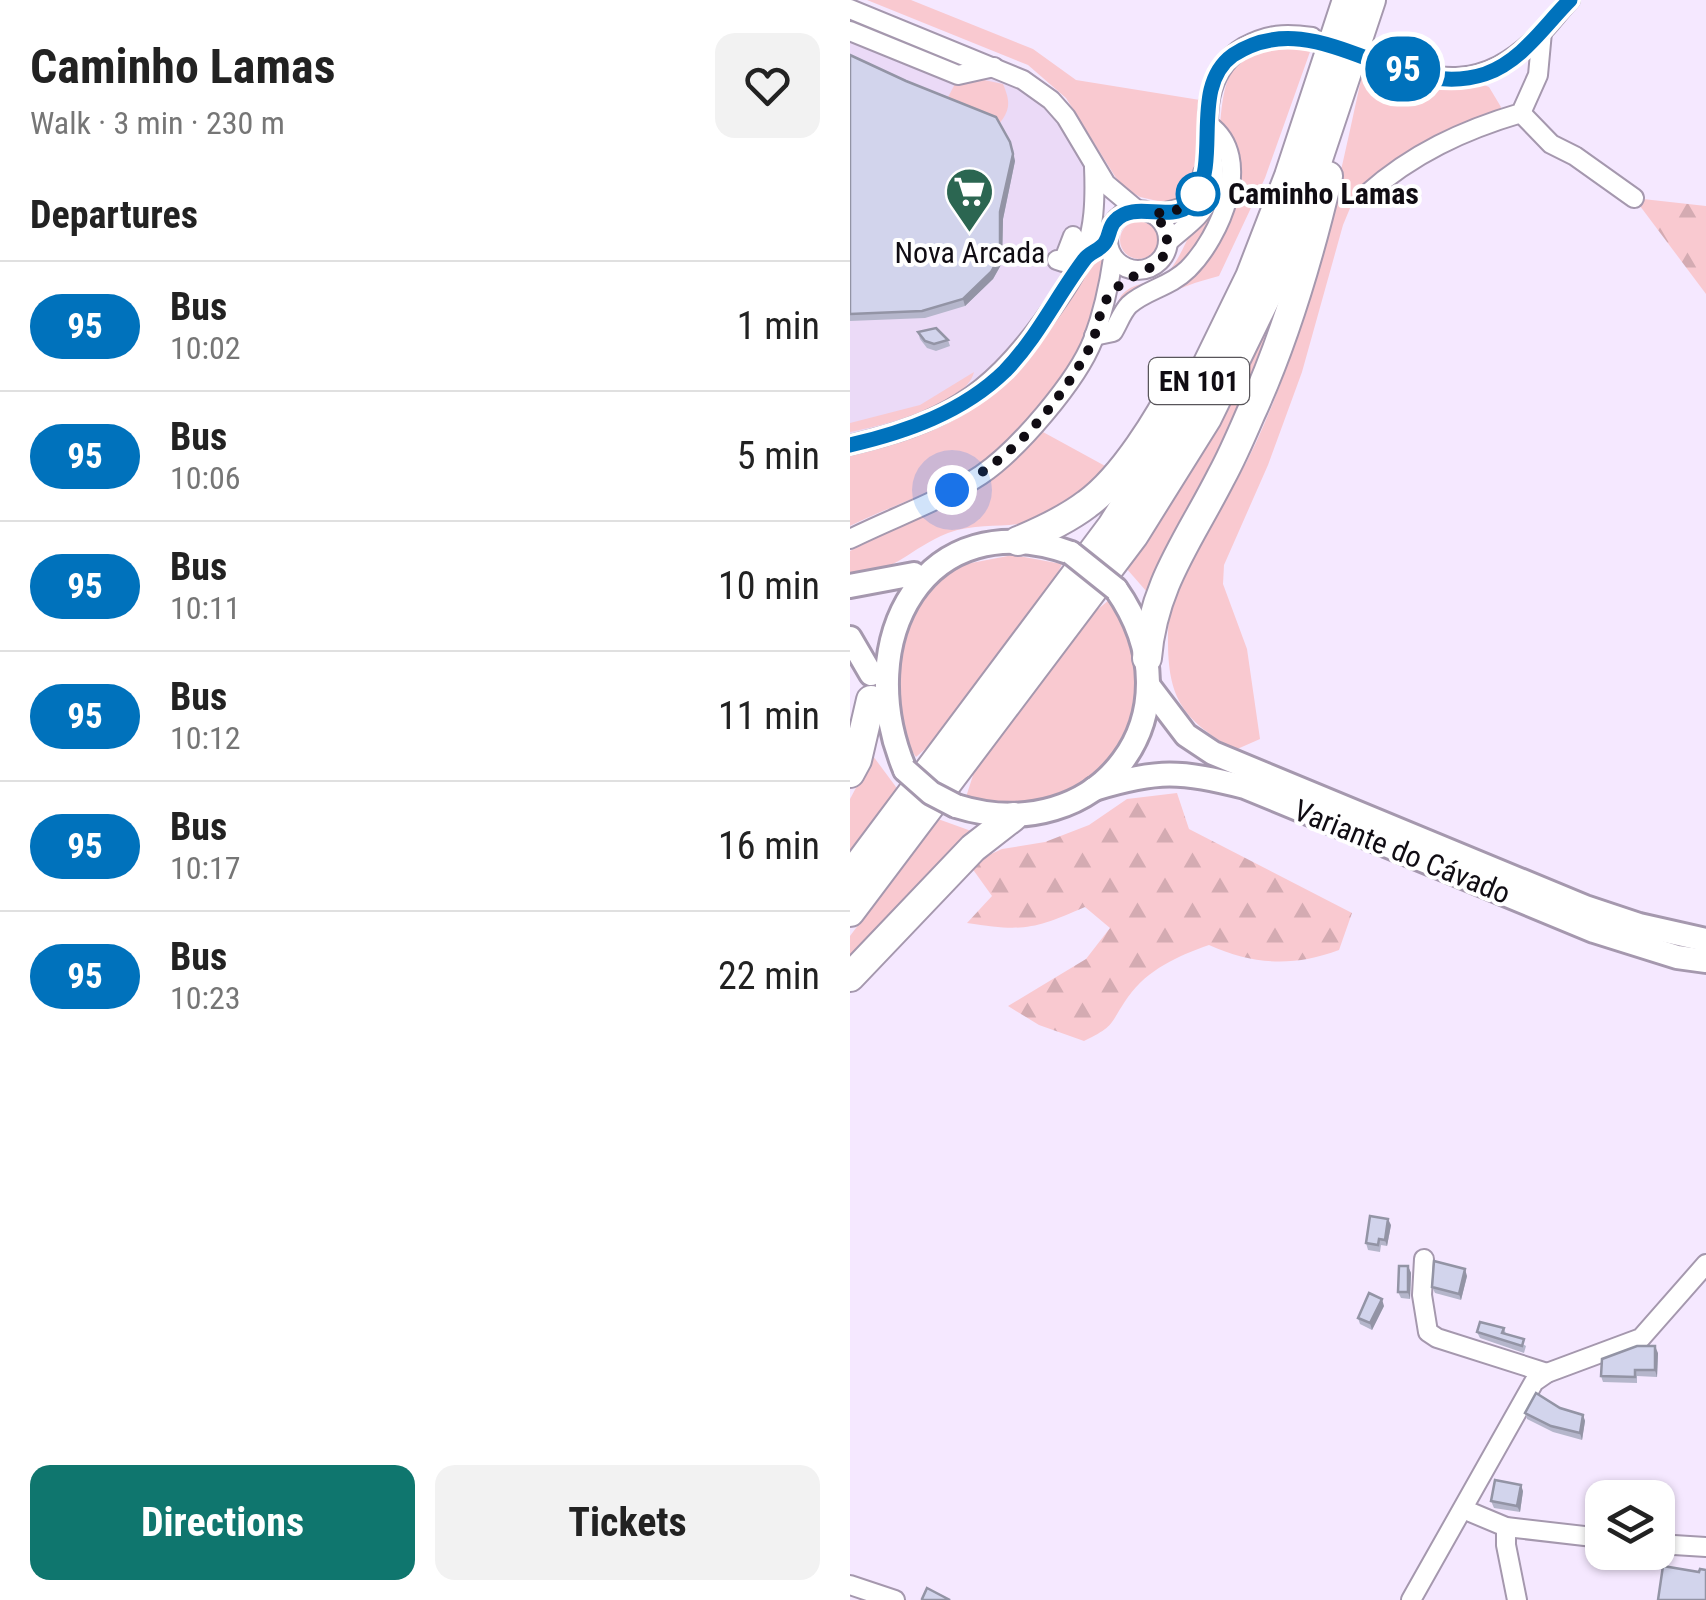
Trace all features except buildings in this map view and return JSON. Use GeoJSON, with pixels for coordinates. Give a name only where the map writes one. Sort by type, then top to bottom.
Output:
{"type":"FeatureCollection","features":[{"type":"Feature","properties":{"kind":"highway","name":"EN 101"},"geometry":{"type":"LineString","coordinates":[[850,912],[1134,534],[1206,418],[1270,287],[1337,68],[1347,0]]}},
{"type":"Feature","properties":{"kind":"highway","name":"EN 101"},"geometry":{"type":"LineString","coordinates":[[850,876],[1112,526],[1187,406],[1250,278],[1337,68],[1371,0]]}},
{"type":"Feature","properties":{"kind":"highway"},"geometry":{"type":"LineString","coordinates":[[1018,541],[1090,502],[1127,461],[1170,398],[1286,150],[1308,84],[1337,68],[1345,112],[1306,262],[1275,356],[1220,478],[1157,599],[1150,627],[1148,672]]}},
{"type":"Feature","properties":{"kind":"highway"},"geometry":{"type":"LineString","coordinates":[[850,774],[858,760],[871,687]]}},
{"type":"Feature","properties":{"kind":"highway"},"geometry":{"type":"LineString","coordinates":[[850,977],[973,848],[1013,817]]}},
{"type":"Feature","properties":{"kind":"main road"},"geometry":{"type":"LineString","coordinates":[[850,586],[897,580],[966,548],[1018,541],[1048,545],[1072,554],[1116,589],[1130,610],[1148,672],[1144,714],[1120,763],[1094,789],[1042,814],[1013,817],[956,806],[904,770],[879,729],[871,687],[872,646],[897,595],[918,573]]}},
{"type":"Feature","properties":{"kind":"main road"},"geometry":{"type":"LineString","coordinates":[[850,638],[871,687]]}},
{"type":"Feature","properties":{"kind":"main road","name":"Variante do Cávado"},"geometry":{"type":"LineString","coordinates":[[1148,672],[1186,735],[1213,753],[1585,907],[1639,925],[1706,940]]}},
{"type":"Feature","properties":{"kind":"main road","name":"Variante do Cávado"},"geometry":{"type":"LineString","coordinates":[[1094,789],[1156,773],[1208,778],[1246,787],[1594,931],[1677,957],[1706,961]]}},
{"type":"Feature","properties":{"kind":"street"},"geometry":{"type":"LineString","coordinates":[[1372,58],[1429,76],[1485,74],[1511,60],[1570,0]]}},
{"type":"Feature","properties":{"kind":"street"},"geometry":{"type":"LineString","coordinates":[[850,9],[1023,80],[1051,100],[1066,117],[1106,184],[1113,208],[1107,298],[1094,336],[1062,390],[1010,453],[979,477],[850,539]]}},
{"type":"Feature","properties":{"kind":"street"},"geometry":{"type":"LineString","coordinates":[[850,32],[958,75],[994,67]]}},
{"type":"Feature","properties":{"kind":"street"},"geometry":{"type":"LineString","coordinates":[[1366,194],[1421,154],[1470,128],[1521,113],[1538,76],[1542,32]]}},
{"type":"Feature","properties":{"kind":"street"},"geometry":{"type":"LineString","coordinates":[[1107,298],[1142,270],[1160,262],[1168,242],[1200,214],[1210,199],[1214,180],[1209,99],[1224,62],[1261,38],[1283,33],[1312,37]]}},
{"type":"Feature","properties":{"kind":"street"},"geometry":{"type":"LineString","coordinates":[[1521,113],[1550,144],[1576,156],[1634,198]]}},
{"type":"Feature","properties":{"kind":"street"},"geometry":{"type":"LineString","coordinates":[[1086,256],[1111,241],[1118,217],[1182,210],[1192,204],[1203,180],[1209,132]]}},
{"type":"Feature","properties":{"kind":"street"},"geometry":{"type":"LineString","coordinates":[[1094,336],[1113,332],[1129,305],[1171,284],[1191,266],[1220,220],[1232,182],[1231,160],[1226,140],[1209,132]]}},
{"type":"Feature","properties":{"kind":"street"},"geometry":{"type":"LineString","coordinates":[[850,445],[891,436],[927,421],[984,389],[1006,369],[1086,256],[1096,215],[1094,167]]}},
{"type":"Feature","properties":{"kind":"street"},"geometry":{"type":"LineString","coordinates":[[1106,184],[1162,222],[1168,242]]}},
{"type":"Feature","properties":{"kind":"street"},"geometry":{"type":"LineString","coordinates":[[1057,260],[1063,262],[1073,236]]}},
{"type":"Feature","properties":{"kind":"street"},"geometry":{"type":"LineString","coordinates":[[1111,241],[1130,270],[1142,270]]}},
{"type":"Feature","properties":{"kind":"street"},"geometry":{"type":"LineString","coordinates":[[1424,1259],[1422,1295],[1428,1332],[1547,1373]]}},
{"type":"Feature","properties":{"kind":"street"},"geometry":{"type":"LineString","coordinates":[[1411,1600],[1534,1382],[1547,1373],[1641,1338],[1706,1264]]}},
{"type":"Feature","properties":{"kind":"street"},"geometry":{"type":"LineString","coordinates":[[1463,1509],[1506,1528],[1585,1536]]}},
{"type":"Feature","properties":{"kind":"street"},"geometry":{"type":"LineString","coordinates":[[1506,1528],[1517,1600]]}},
{"type":"Feature","properties":{"kind":"street"},"geometry":{"type":"LineString","coordinates":[[1675,1545],[1706,1548]]}},
{"type":"Feature","properties":{"kind":"street"},"geometry":{"type":"LineString","coordinates":[[850,1585],[895,1600]]}},
{"type":"Feature","properties":{"kind":"shaded area","name":"Nova Arcada"},"geometry":{"type":"Polygon","coordinates":[[[850,9],[1051,100],[1094,167],[1086,256],[984,389],[850,445],[850,9]]]}},
{"type":"Feature","properties":{"kind":"green space"},"geometry":{"type":"Polygon","coordinates":[[[867,0],[911,0],[1033,49],[1076,80],[1200,100],[1195,182],[1190,193],[1175,205],[1140,197],[1128,190],[1116,178],[1066,98],[1028,65],[867,0]]]}},
{"type":"Feature","properties":{"kind":"green space"},"geometry":{"type":"Polygon","coordinates":[[[1278,44],[1311,49],[1265,178],[1219,276],[1161,298],[1109,332],[1121,296],[1168,272],[1191,232],[1215,157],[1229,76],[1246,56],[1278,44]]]}},
{"type":"Feature","properties":{"kind":"green space"},"geometry":{"type":"Polygon","coordinates":[[[1364,66],[1423,84],[1479,83],[1489,87],[1501,107],[1498,113],[1379,176],[1353,201],[1343,225],[1302,372],[1268,465],[1224,565],[1223,584],[1247,649],[1260,739],[1235,750],[1202,727],[1181,704],[1170,674],[1170,612],[1183,573],[1252,451],[1290,359],[1326,234],[1364,66]]]}},
{"type":"Feature","properties":{"kind":"green space"},"geometry":{"type":"Polygon","coordinates":[[[984,80],[1003,84],[1008,100],[1006,114],[999,124],[945,103],[956,82],[984,80]]]}},
{"type":"Feature","properties":{"kind":"green space"},"geometry":{"type":"Polygon","coordinates":[[[1634,198],[1706,206],[1706,294],[1634,198]]]}},
{"type":"Feature","properties":{"kind":"green space"},"geometry":{"type":"Polygon","coordinates":[[[1312,207],[1259,367],[1198,498],[1147,592],[1126,568],[1312,207]]]}},
{"type":"Feature","properties":{"kind":"green space"},"geometry":{"type":"Polygon","coordinates":[[[1139,221],[1152,227],[1158,240],[1152,253],[1139,259],[1126,253],[1120,240],[1126,227],[1139,221]]]}},
{"type":"Feature","properties":{"kind":"green space"},"geometry":{"type":"Polygon","coordinates":[[[1099,252],[1102,278],[1089,326],[1065,373],[1032,417],[994,453],[960,476],[850,526],[850,450],[916,433],[969,407],[992,390],[1034,345],[1099,252]]]}},
{"type":"Feature","properties":{"kind":"green space"},"geometry":{"type":"Polygon","coordinates":[[[974,372],[968,384],[939,404],[850,432],[850,423],[920,405],[974,372]]]}},
{"type":"Feature","properties":{"kind":"green space"},"geometry":{"type":"Polygon","coordinates":[[[1043,432],[1107,467],[1074,500],[1044,517],[1023,523],[948,533],[893,564],[850,576],[850,551],[977,487],[1043,432]]]}},
{"type":"Feature","properties":{"kind":"green space"},"geometry":{"type":"Polygon","coordinates":[[[1013,555],[1062,564],[1049,591],[942,734],[916,757],[906,743],[889,694],[909,610],[940,578],[966,564],[1013,555]]]}},
{"type":"Feature","properties":{"kind":"green space"},"geometry":{"type":"Polygon","coordinates":[[[1109,600],[1127,631],[1135,664],[1136,696],[1128,727],[1113,754],[1091,778],[1062,795],[1020,806],[966,797],[976,766],[1084,621],[1109,600]]]}},
{"type":"Feature","properties":{"kind":"green space"},"geometry":{"type":"Polygon","coordinates":[[[873,756],[899,791],[850,857],[850,799],[873,756]]]}},
{"type":"Feature","properties":{"kind":"green space"},"geometry":{"type":"Polygon","coordinates":[[[1177,793],[1189,829],[1352,913],[1339,950],[1306,959],[1274,961],[1242,957],[1209,945],[1154,971],[1136,987],[1107,1027],[1084,1041],[1039,1025],[1008,1006],[1086,959],[1110,928],[1085,907],[1028,927],[967,923],[992,896],[969,864],[1002,849],[1045,842],[1089,825],[1127,799],[1177,793]]]}},
{"type":"Feature","properties":{"kind":"green space"},"geometry":{"type":"Polygon","coordinates":[[[938,819],[974,832],[850,965],[850,936],[938,819]]]}},
{"type":"Feature","properties":{"kind":"bus line","name":"95"},"geometry":{"type":"LineString","coordinates":[[850,445],[891,436],[927,421],[984,389],[1026,345],[1086,256],[1107,240],[1118,217],[1137,210],[1153,214],[1182,210],[1192,204],[1203,180],[1209,140],[1209,99],[1224,62],[1234,54],[1261,38],[1283,33],[1312,37],[1429,76],[1485,74],[1511,60],[1570,0]]}},
{"type":"Feature","properties":{"kind":"place","name":"Caminho Lamas"},"geometry":{"type":"Point","coordinates":[1198,194]}},
{"type":"Feature","properties":{"kind":"place","name":"Nova Arcada"},"geometry":{"type":"Point","coordinates":[970,234]}},
{"type":"Feature","properties":{"kind":"route"},"geometry":{"type":"LineString","coordinates":[[952,490],[979,477],[1010,453],[1062,390],[1092,343],[1107,298],[1142,270],[1160,262],[1168,242],[1162,222],[1153,214],[1182,210],[1198,194]]}}]}
